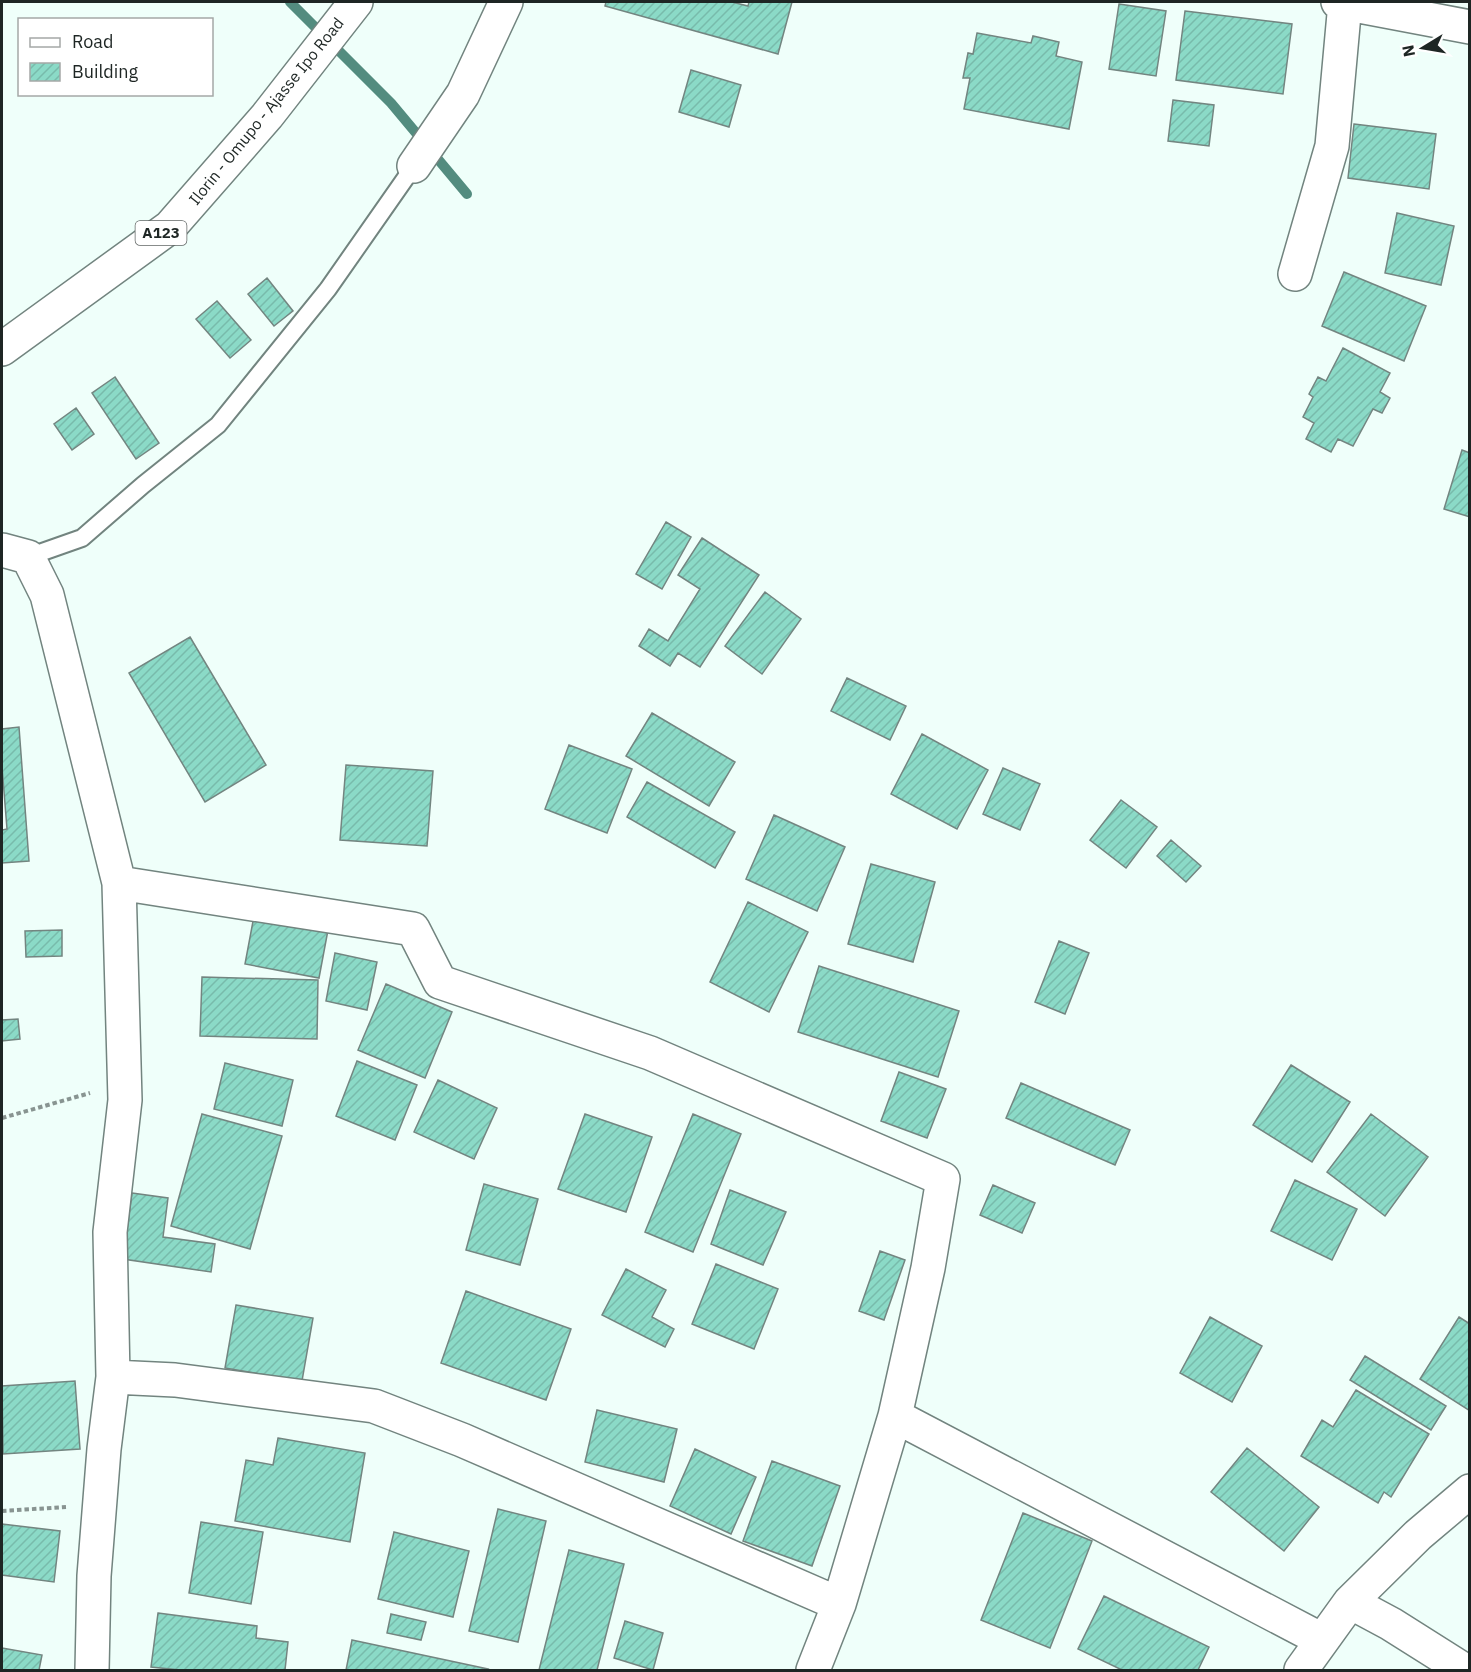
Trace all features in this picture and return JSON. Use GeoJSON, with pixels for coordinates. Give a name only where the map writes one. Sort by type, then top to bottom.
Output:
{"type":"FeatureCollection","features":[{"type":"Feature","properties":{"kind":"main road","name":"Ilorin - Omupo - Ajasse Ipo Road"},"geometry":{"type":"LineString","coordinates":[[2,349],[170,227],[267,116],[356,2]]}},
{"type":"Feature","properties":{"kind":"main road"},"geometry":{"type":"LineString","coordinates":[[414,166],[463,94],[506,2]]}},
{"type":"Feature","properties":{"kind":"main road"},"geometry":{"type":"LineString","coordinates":[[1295,274],[1332,146],[1342,2],[1470,27]]}},
{"type":"Feature","properties":{"kind":"main road"},"geometry":{"type":"LineString","coordinates":[[14,554],[47,595],[119,883],[125,1100],[110,1232],[112,1377],[94,1576],[92,1671]]}},
{"type":"Feature","properties":{"kind":"main road"},"geometry":{"type":"LineString","coordinates":[[119,883],[413,930],[440,982],[650,1053],[943,1179],[928,1268],[895,1416],[839,1604],[813,1671]]}},
{"type":"Feature","properties":{"kind":"main road"},"geometry":{"type":"LineString","coordinates":[[112,1377],[175,1380],[374,1406],[462,1440],[839,1604]]}},
{"type":"Feature","properties":{"kind":"main road"},"geometry":{"type":"LineString","coordinates":[[895,1416],[1322,1640]]}},
{"type":"Feature","properties":{"kind":"main road"},"geometry":{"type":"LineString","coordinates":[[1301,1671],[1350,1602],[1418,1535],[1470,1491]]}},
{"type":"Feature","properties":{"kind":"main road"},"geometry":{"type":"LineString","coordinates":[[1350,1602],[1390,1624],[1464,1671]]}},
{"type":"Feature","properties":{"kind":"lane"},"geometry":{"type":"LineString","coordinates":[[14,554],[82,538],[218,425],[328,289],[414,166]]}},
{"type":"Feature","properties":{"kind":"path"},"geometry":{"type":"LineString","coordinates":[[2,1118],[125,1083]]}},
{"type":"Feature","properties":{"kind":"path"},"geometry":{"type":"LineString","coordinates":[[2,1511],[99,1504]]}},
{"type":"Feature","properties":{"kind":"building"},"geometry":{"type":"Polygon","coordinates":[[[606,2],[732,2],[748,6],[749,2],[792,2],[778,54],[605,6],[606,2]]]}},
{"type":"Feature","properties":{"kind":"building"},"geometry":{"type":"Polygon","coordinates":[[[1119,4],[1166,11],[1156,76],[1109,69],[1119,4]]]}},
{"type":"Feature","properties":{"kind":"building"},"geometry":{"type":"Polygon","coordinates":[[[1185,11],[1292,24],[1283,94],[1176,80],[1185,11]]]}},
{"type":"Feature","properties":{"kind":"building"},"geometry":{"type":"Polygon","coordinates":[[[977,33],[1031,43],[1033,36],[1059,42],[1056,56],[1082,62],[1069,129],[964,109],[970,78],[963,78],[968,53],[973,54],[977,33]]]}},
{"type":"Feature","properties":{"kind":"building"},"geometry":{"type":"Polygon","coordinates":[[[691,70],[741,85],[729,127],[679,112],[691,70]]]}},
{"type":"Feature","properties":{"kind":"building"},"geometry":{"type":"Polygon","coordinates":[[[1173,100],[1214,105],[1209,146],[1168,141],[1173,100]]]}},
{"type":"Feature","properties":{"kind":"building"},"geometry":{"type":"Polygon","coordinates":[[[1354,124],[1436,134],[1429,189],[1348,178],[1354,124]]]}},
{"type":"Feature","properties":{"kind":"building"},"geometry":{"type":"Polygon","coordinates":[[[1397,213],[1454,226],[1441,285],[1385,273],[1397,213]]]}},
{"type":"Feature","properties":{"kind":"building"},"geometry":{"type":"Polygon","coordinates":[[[1344,272],[1426,306],[1404,361],[1322,326],[1344,272]]]}},
{"type":"Feature","properties":{"kind":"building"},"geometry":{"type":"Polygon","coordinates":[[[267,278],[293,311],[274,326],[248,294],[267,278]]]}},
{"type":"Feature","properties":{"kind":"building"},"geometry":{"type":"Polygon","coordinates":[[[217,301],[251,340],[230,358],[196,319],[217,301]]]}},
{"type":"Feature","properties":{"kind":"building"},"geometry":{"type":"Polygon","coordinates":[[[1343,348],[1390,373],[1380,392],[1390,398],[1382,413],[1373,409],[1353,446],[1338,439],[1331,452],[1306,439],[1314,423],[1303,417],[1313,397],[1309,394],[1318,377],[1326,381],[1343,348]]]}},
{"type":"Feature","properties":{"kind":"building"},"geometry":{"type":"Polygon","coordinates":[[[115,377],[159,443],[136,459],[92,393],[115,377]]]}},
{"type":"Feature","properties":{"kind":"building"},"geometry":{"type":"Polygon","coordinates":[[[76,408],[94,434],[72,450],[54,424],[76,408]]]}},
{"type":"Feature","properties":{"kind":"building"},"geometry":{"type":"Polygon","coordinates":[[[1462,450],[1470,453],[1470,517],[1444,509],[1462,450]]]}},
{"type":"Feature","properties":{"kind":"building"},"geometry":{"type":"Polygon","coordinates":[[[666,522],[691,537],[662,589],[636,574],[666,522]]]}},
{"type":"Feature","properties":{"kind":"building"},"geometry":{"type":"Polygon","coordinates":[[[702,538],[759,575],[700,667],[678,653],[670,666],[639,646],[649,629],[668,641],[700,589],[678,575],[702,538]]]}},
{"type":"Feature","properties":{"kind":"building"},"geometry":{"type":"Polygon","coordinates":[[[765,592],[801,619],[762,674],[725,646],[765,592]]]}},
{"type":"Feature","properties":{"kind":"building"},"geometry":{"type":"Polygon","coordinates":[[[190,637],[266,765],[205,802],[129,673],[190,637]]]}},
{"type":"Feature","properties":{"kind":"building"},"geometry":{"type":"Polygon","coordinates":[[[847,678],[906,706],[890,740],[831,711],[847,678]]]}},
{"type":"Feature","properties":{"kind":"building"},"geometry":{"type":"Polygon","coordinates":[[[652,713],[735,762],[709,806],[626,756],[652,713]]]}},
{"type":"Feature","properties":{"kind":"building"},"geometry":{"type":"Polygon","coordinates":[[[19,727],[29,861],[2,863],[2,830],[7,829],[2,767],[2,729],[19,727]]]}},
{"type":"Feature","properties":{"kind":"building"},"geometry":{"type":"Polygon","coordinates":[[[922,734],[988,770],[957,829],[891,794],[922,734]]]}},
{"type":"Feature","properties":{"kind":"building"},"geometry":{"type":"Polygon","coordinates":[[[569,745],[632,769],[607,833],[545,809],[569,745]]]}},
{"type":"Feature","properties":{"kind":"building"},"geometry":{"type":"Polygon","coordinates":[[[346,765],[433,771],[427,846],[340,840],[346,765]]]}},
{"type":"Feature","properties":{"kind":"building"},"geometry":{"type":"Polygon","coordinates":[[[1003,768],[1040,784],[1020,830],[983,814],[1003,768]]]}},
{"type":"Feature","properties":{"kind":"building"},"geometry":{"type":"Polygon","coordinates":[[[647,782],[735,832],[715,868],[627,817],[647,782]]]}},
{"type":"Feature","properties":{"kind":"building"},"geometry":{"type":"Polygon","coordinates":[[[1121,800],[1157,827],[1126,868],[1090,840],[1121,800]]]}},
{"type":"Feature","properties":{"kind":"building"},"geometry":{"type":"Polygon","coordinates":[[[774,815],[845,847],[817,911],[746,879],[774,815]]]}},
{"type":"Feature","properties":{"kind":"building"},"geometry":{"type":"Polygon","coordinates":[[[1171,840],[1201,866],[1186,882],[1157,856],[1171,840]]]}},
{"type":"Feature","properties":{"kind":"building"},"geometry":{"type":"Polygon","coordinates":[[[871,864],[935,882],[913,962],[848,944],[871,864]]]}},
{"type":"Feature","properties":{"kind":"building"},"geometry":{"type":"Polygon","coordinates":[[[748,902],[808,932],[769,1012],[710,982],[748,902]]]}},
{"type":"Feature","properties":{"kind":"building"},"geometry":{"type":"Polygon","coordinates":[[[254,916],[328,930],[319,978],[245,964],[254,916]]]}},
{"type":"Feature","properties":{"kind":"building"},"geometry":{"type":"Polygon","coordinates":[[[62,930],[62,956],[26,957],[25,931],[62,930]]]}},
{"type":"Feature","properties":{"kind":"building"},"geometry":{"type":"Polygon","coordinates":[[[1059,941],[1089,953],[1065,1014],[1035,1002],[1059,941]]]}},
{"type":"Feature","properties":{"kind":"building"},"geometry":{"type":"Polygon","coordinates":[[[335,953],[377,962],[367,1010],[326,1001],[335,953]]]}},
{"type":"Feature","properties":{"kind":"building"},"geometry":{"type":"Polygon","coordinates":[[[819,966],[959,1011],[938,1077],[798,1032],[819,966]]]}},
{"type":"Feature","properties":{"kind":"building"},"geometry":{"type":"Polygon","coordinates":[[[202,977],[318,980],[317,1039],[200,1036],[202,977]]]}},
{"type":"Feature","properties":{"kind":"building"},"geometry":{"type":"Polygon","coordinates":[[[386,984],[452,1012],[425,1078],[358,1050],[386,984]]]}},
{"type":"Feature","properties":{"kind":"building"},"geometry":{"type":"Polygon","coordinates":[[[18,1019],[20,1039],[2,1041],[2,1020],[18,1019]]]}},
{"type":"Feature","properties":{"kind":"building"},"geometry":{"type":"Polygon","coordinates":[[[357,1061],[417,1085],[395,1140],[336,1116],[357,1061]]]}},
{"type":"Feature","properties":{"kind":"building"},"geometry":{"type":"Polygon","coordinates":[[[225,1063],[293,1080],[282,1126],[214,1109],[225,1063]]]}},
{"type":"Feature","properties":{"kind":"building"},"geometry":{"type":"Polygon","coordinates":[[[1291,1065],[1350,1102],[1312,1162],[1253,1125],[1291,1065]]]}},
{"type":"Feature","properties":{"kind":"building"},"geometry":{"type":"Polygon","coordinates":[[[899,1072],[946,1089],[927,1138],[881,1121],[899,1072]]]}},
{"type":"Feature","properties":{"kind":"building"},"geometry":{"type":"Polygon","coordinates":[[[438,1080],[497,1108],[474,1159],[414,1132],[438,1080]]]}},
{"type":"Feature","properties":{"kind":"building"},"geometry":{"type":"Polygon","coordinates":[[[1021,1083],[1130,1130],[1115,1165],[1006,1118],[1021,1083]]]}},
{"type":"Feature","properties":{"kind":"building"},"geometry":{"type":"Polygon","coordinates":[[[202,1114],[282,1136],[250,1249],[171,1226],[202,1114]]]}},
{"type":"Feature","properties":{"kind":"building"},"geometry":{"type":"Polygon","coordinates":[[[585,1114],[652,1137],[626,1212],[558,1189],[585,1114]]]}},
{"type":"Feature","properties":{"kind":"building"},"geometry":{"type":"Polygon","coordinates":[[[693,1114],[741,1134],[693,1252],[645,1232],[693,1114]]]}},
{"type":"Feature","properties":{"kind":"building"},"geometry":{"type":"Polygon","coordinates":[[[1371,1114],[1428,1157],[1385,1216],[1327,1172],[1371,1114]]]}},
{"type":"Feature","properties":{"kind":"building"},"geometry":{"type":"Polygon","coordinates":[[[1295,1180],[1357,1209],[1332,1260],[1271,1231],[1295,1180]]]}},
{"type":"Feature","properties":{"kind":"building"},"geometry":{"type":"Polygon","coordinates":[[[484,1184],[538,1199],[520,1265],[466,1250],[484,1184]]]}},
{"type":"Feature","properties":{"kind":"building"},"geometry":{"type":"Polygon","coordinates":[[[993,1185],[1035,1203],[1022,1233],[980,1215],[993,1185]]]}},
{"type":"Feature","properties":{"kind":"building"},"geometry":{"type":"Polygon","coordinates":[[[730,1190],[786,1212],[763,1265],[711,1244],[730,1190]]]}},
{"type":"Feature","properties":{"kind":"building"},"geometry":{"type":"Polygon","coordinates":[[[132,1193],[168,1198],[163,1237],[215,1244],[211,1272],[123,1259],[132,1193]]]}},
{"type":"Feature","properties":{"kind":"building"},"geometry":{"type":"Polygon","coordinates":[[[880,1251],[905,1260],[884,1320],[859,1311],[880,1251]]]}},
{"type":"Feature","properties":{"kind":"building"},"geometry":{"type":"Polygon","coordinates":[[[716,1264],[778,1289],[754,1349],[692,1324],[716,1264]]]}},
{"type":"Feature","properties":{"kind":"building"},"geometry":{"type":"Polygon","coordinates":[[[626,1269],[666,1290],[652,1317],[674,1329],[665,1347],[602,1315],[626,1269]]]}},
{"type":"Feature","properties":{"kind":"building"},"geometry":{"type":"Polygon","coordinates":[[[466,1291],[571,1329],[546,1400],[441,1363],[466,1291]]]}},
{"type":"Feature","properties":{"kind":"building"},"geometry":{"type":"Polygon","coordinates":[[[236,1305],[313,1318],[302,1381],[225,1368],[236,1305]]]}},
{"type":"Feature","properties":{"kind":"building"},"geometry":{"type":"Polygon","coordinates":[[[1210,1317],[1262,1346],[1232,1402],[1180,1373],[1210,1317]]]}},
{"type":"Feature","properties":{"kind":"building"},"geometry":{"type":"Polygon","coordinates":[[[1459,1317],[1470,1324],[1470,1411],[1420,1379],[1459,1317]]]}},
{"type":"Feature","properties":{"kind":"building"},"geometry":{"type":"Polygon","coordinates":[[[1365,1356],[1446,1406],[1431,1430],[1350,1380],[1365,1356]]]}},
{"type":"Feature","properties":{"kind":"building"},"geometry":{"type":"Polygon","coordinates":[[[75,1381],[80,1449],[3,1454],[2,1386],[75,1381]]]}},
{"type":"Feature","properties":{"kind":"building"},"geometry":{"type":"Polygon","coordinates":[[[1356,1390],[1429,1434],[1391,1497],[1384,1492],[1378,1503],[1301,1456],[1322,1420],[1333,1427],[1356,1390]]]}},
{"type":"Feature","properties":{"kind":"building"},"geometry":{"type":"Polygon","coordinates":[[[597,1410],[677,1429],[664,1482],[585,1462],[597,1410]]]}},
{"type":"Feature","properties":{"kind":"building"},"geometry":{"type":"Polygon","coordinates":[[[278,1438],[365,1453],[350,1542],[235,1521],[246,1460],[273,1465],[278,1438]]]}},
{"type":"Feature","properties":{"kind":"building"},"geometry":{"type":"Polygon","coordinates":[[[1247,1448],[1319,1507],[1284,1551],[1211,1492],[1247,1448]]]}},
{"type":"Feature","properties":{"kind":"building"},"geometry":{"type":"Polygon","coordinates":[[[695,1449],[756,1477],[731,1534],[670,1506],[695,1449]]]}},
{"type":"Feature","properties":{"kind":"building"},"geometry":{"type":"Polygon","coordinates":[[[772,1461],[840,1486],[812,1566],[743,1541],[772,1461]]]}},
{"type":"Feature","properties":{"kind":"building"},"geometry":{"type":"Polygon","coordinates":[[[498,1509],[546,1521],[518,1642],[469,1631],[498,1509]]]}},
{"type":"Feature","properties":{"kind":"building"},"geometry":{"type":"Polygon","coordinates":[[[1023,1513],[1092,1541],[1050,1648],[981,1620],[1023,1513]]]}},
{"type":"Feature","properties":{"kind":"building"},"geometry":{"type":"Polygon","coordinates":[[[201,1522],[263,1532],[251,1604],[189,1593],[201,1522]]]}},
{"type":"Feature","properties":{"kind":"building"},"geometry":{"type":"Polygon","coordinates":[[[2,1524],[60,1531],[54,1582],[2,1575],[2,1524]]]}},
{"type":"Feature","properties":{"kind":"building"},"geometry":{"type":"Polygon","coordinates":[[[394,1532],[469,1551],[453,1617],[378,1599],[394,1532]]]}},
{"type":"Feature","properties":{"kind":"building"},"geometry":{"type":"Polygon","coordinates":[[[569,1550],[624,1564],[597,1670],[539,1670],[569,1550]]]}},
{"type":"Feature","properties":{"kind":"building"},"geometry":{"type":"Polygon","coordinates":[[[1104,1596],[1209,1647],[1198,1670],[1122,1670],[1078,1649],[1104,1596]]]}},
{"type":"Feature","properties":{"kind":"building"},"geometry":{"type":"Polygon","coordinates":[[[158,1613],[257,1626],[256,1638],[288,1642],[285,1670],[180,1670],[151,1667],[158,1613]]]}},
{"type":"Feature","properties":{"kind":"building"},"geometry":{"type":"Polygon","coordinates":[[[391,1614],[426,1622],[421,1640],[387,1633],[391,1614]]]}},
{"type":"Feature","properties":{"kind":"building"},"geometry":{"type":"Polygon","coordinates":[[[625,1621],[663,1633],[653,1670],[614,1658],[625,1621]]]}},
{"type":"Feature","properties":{"kind":"building"},"geometry":{"type":"Polygon","coordinates":[[[352,1640],[488,1669],[346,1670],[352,1640]]]}},
{"type":"Feature","properties":{"kind":"building"},"geometry":{"type":"Polygon","coordinates":[[[2,1648],[42,1655],[39,1670],[2,1670],[2,1648]]]}},
{"type":"Feature","properties":{"kind":"waterway"},"geometry":{"type":"LineString","coordinates":[[290,2],[391,103],[467,194]]}}]}
